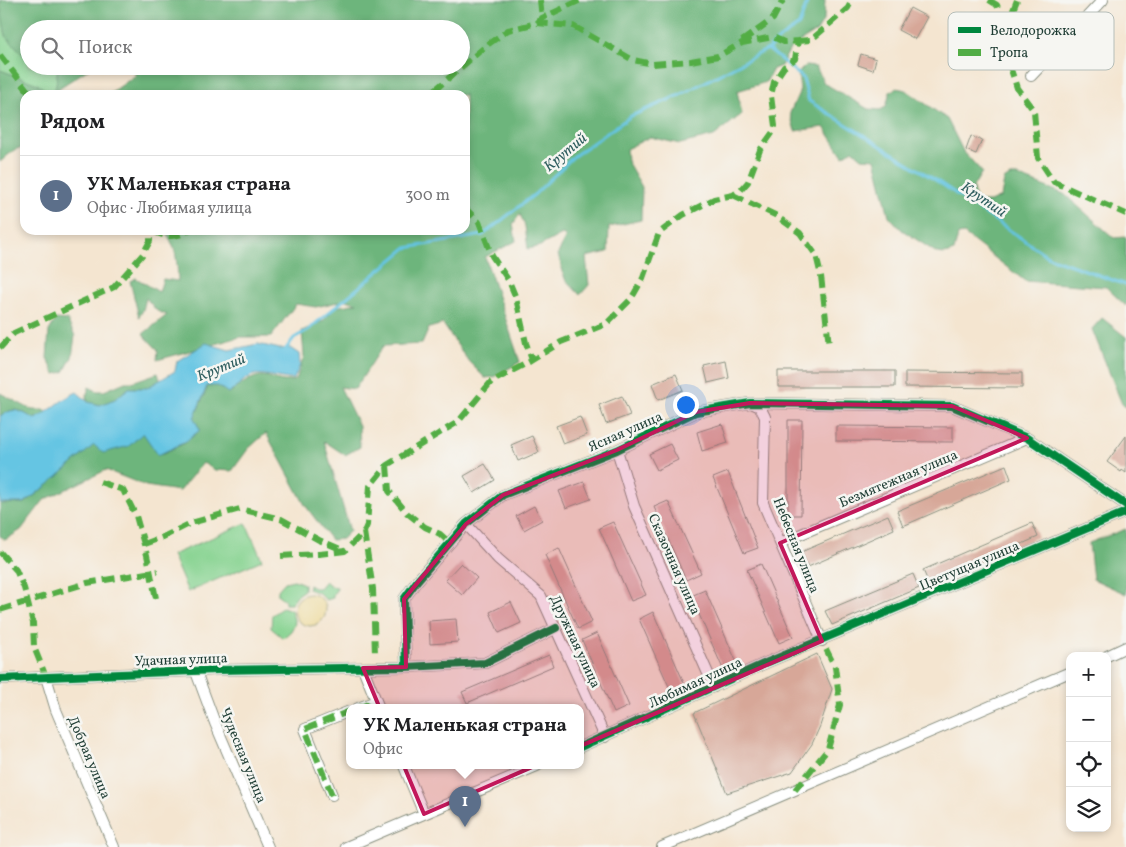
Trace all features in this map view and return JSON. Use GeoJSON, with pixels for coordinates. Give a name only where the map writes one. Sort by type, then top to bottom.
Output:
{"type":"FeatureCollection","features":[{"type":"Feature","properties":{"kind":"street"},"geometry":{"type":"LineString","coordinates":[[1092,12],[1103,0]]}},
{"type":"Feature","properties":{"kind":"street"},"geometry":{"type":"LineString","coordinates":[[1031,76],[1037,70]]}},
{"type":"Feature","properties":{"kind":"street","name":"Ясная улица"},"geometry":{"type":"LineString","coordinates":[[406,667],[404,599],[416,581],[466,524],[503,495],[617,450],[696,412],[750,403],[952,406],[1027,438],[1126,505]]}},
{"type":"Feature","properties":{"kind":"street","name":"Небесная улица"},"geometry":{"type":"LineString","coordinates":[[750,403],[760,407],[765,418],[763,503],[822,641]]}},
{"type":"Feature","properties":{"kind":"street","name":"Безмятежная улица"},"geometry":{"type":"LineString","coordinates":[[780,544],[1027,438]]}},
{"type":"Feature","properties":{"kind":"street","name":"Сказочная улица"},"geometry":{"type":"LineString","coordinates":[[617,450],[634,506],[714,687]]}},
{"type":"Feature","properties":{"kind":"street","name":"Цветущая улица"},"geometry":{"type":"LineString","coordinates":[[822,641],[1126,512]]}},
{"type":"Feature","properties":{"kind":"street","name":"Дружная улица"},"geometry":{"type":"LineString","coordinates":[[466,524],[498,559],[541,596],[605,736]]}},
{"type":"Feature","properties":{"kind":"street","name":"Удачная улица"},"geometry":{"type":"LineString","coordinates":[[0,679],[217,670],[406,667],[485,663],[556,628]]}},
{"type":"Feature","properties":{"kind":"street","name":"Любимая улица"},"geometry":{"type":"LineString","coordinates":[[584,745],[768,662],[822,641]]}},
{"type":"Feature","properties":{"kind":"street"},"geometry":{"type":"LineString","coordinates":[[1111,654],[1126,647]]}},
{"type":"Feature","properties":{"kind":"street"},"geometry":{"type":"LineString","coordinates":[[363,668],[377,704]]}},
{"type":"Feature","properties":{"kind":"street","name":"Чудесная улица"},"geometry":{"type":"LineString","coordinates":[[196,672],[215,723],[268,847]]}},
{"type":"Feature","properties":{"kind":"street"},"geometry":{"type":"LineString","coordinates":[[662,847],[1066,674]]}},
{"type":"Feature","properties":{"kind":"street","name":"Добрая улица"},"geometry":{"type":"LineString","coordinates":[[46,677],[56,710],[114,847]]}},
{"type":"Feature","properties":{"kind":"street"},"geometry":{"type":"LineString","coordinates":[[332,794],[305,729],[346,714]]}},
{"type":"Feature","properties":{"kind":"street"},"geometry":{"type":"LineString","coordinates":[[405,769],[424,814]]}},
{"type":"Feature","properties":{"kind":"street"},"geometry":{"type":"LineString","coordinates":[[346,847],[530,769]]}},
{"type":"Feature","properties":{"kind":"highlighted area"},"geometry":{"type":"Polygon","coordinates":[[[750,403],[952,406],[1027,438],[780,543],[822,641],[424,814],[363,668],[406,667],[404,599],[466,524],[503,495],[617,450],[696,412],[750,403]]]}},
{"type":"Feature","properties":{"kind":"green space"},"geometry":{"type":"Polygon","coordinates":[[[2,0],[825,0],[824,19],[817,31],[791,47],[781,66],[773,69],[766,82],[737,91],[742,114],[714,136],[680,144],[650,137],[626,149],[627,161],[642,187],[641,220],[609,227],[608,252],[586,257],[589,285],[580,295],[565,279],[558,254],[566,236],[562,234],[540,246],[528,249],[525,226],[520,214],[513,224],[516,241],[485,257],[520,362],[494,377],[485,378],[469,362],[443,324],[429,328],[422,344],[383,346],[355,389],[340,387],[359,426],[360,447],[345,455],[324,441],[350,531],[342,539],[331,540],[305,505],[266,433],[248,449],[232,471],[215,470],[203,463],[179,491],[146,486],[106,470],[44,500],[21,530],[5,540],[0,536],[0,504],[25,503],[94,445],[129,446],[143,432],[159,455],[185,443],[200,430],[194,418],[208,386],[218,386],[229,393],[253,378],[261,376],[285,381],[296,380],[304,356],[302,331],[323,321],[336,307],[357,303],[346,300],[316,307],[296,304],[271,337],[240,337],[157,360],[158,350],[143,334],[167,315],[157,311],[146,298],[139,317],[130,281],[136,278],[159,292],[163,279],[178,281],[174,248],[167,235],[470,235],[470,90],[115,90],[136,75],[470,75],[470,20],[20,20],[20,51],[6,36],[0,5],[2,0]]]}},
{"type":"Feature","properties":{"kind":"green space"},"geometry":{"type":"Polygon","coordinates":[[[0,5],[6,36],[20,51],[20,75],[57,75],[56,86],[55,90],[46,90],[37,84],[0,70],[0,5]]]}},
{"type":"Feature","properties":{"kind":"green space"},"geometry":{"type":"Polygon","coordinates":[[[805,66],[816,67],[824,83],[868,109],[880,110],[886,107],[890,92],[896,88],[906,90],[947,119],[963,151],[982,172],[973,187],[974,194],[980,202],[990,202],[1001,197],[1004,180],[1010,176],[1017,176],[1064,194],[1114,238],[1126,237],[1126,306],[1106,287],[1025,281],[964,234],[958,235],[954,251],[945,254],[937,253],[902,230],[889,216],[875,159],[862,158],[853,150],[843,156],[824,127],[795,131],[790,113],[800,90],[798,73],[805,66]]]}},
{"type":"Feature","properties":{"kind":"green space"},"geometry":{"type":"Polygon","coordinates":[[[0,70],[37,84],[45,90],[20,90],[20,148],[14,150],[0,162],[0,70]]]}},
{"type":"Feature","properties":{"kind":"green space"},"geometry":{"type":"Polygon","coordinates":[[[57,75],[79,75],[59,90],[55,90],[57,75]]]}},
{"type":"Feature","properties":{"kind":"green space"},"geometry":{"type":"Polygon","coordinates":[[[1102,318],[1126,337],[1126,408],[1122,404],[1092,329],[1102,318]]]}},
{"type":"Feature","properties":{"kind":"green space"},"geometry":{"type":"Polygon","coordinates":[[[56,319],[67,320],[75,336],[72,357],[64,372],[55,374],[47,358],[49,331],[56,319]]]}},
{"type":"Feature","properties":{"kind":"green space"},"geometry":{"type":"Polygon","coordinates":[[[158,373],[160,380],[147,388],[129,388],[115,399],[100,405],[88,402],[86,397],[89,387],[97,391],[104,391],[125,382],[132,382],[158,373]]]}},
{"type":"Feature","properties":{"kind":"green space"},"geometry":{"type":"Polygon","coordinates":[[[0,393],[32,410],[43,410],[48,413],[34,419],[25,413],[14,410],[0,416],[0,393]]]}},
{"type":"Feature","properties":{"kind":"green space"},"geometry":{"type":"Polygon","coordinates":[[[246,523],[262,560],[188,592],[172,555],[246,523]]]}},
{"type":"Feature","properties":{"kind":"green space"},"geometry":{"type":"Polygon","coordinates":[[[1126,529],[1126,594],[1093,579],[1089,543],[1126,529]]]}},
{"type":"Feature","properties":{"kind":"green space"},"geometry":{"type":"Polygon","coordinates":[[[294,580],[304,584],[304,590],[297,595],[291,604],[285,604],[285,600],[278,595],[278,590],[285,582],[294,580]]]}},
{"type":"Feature","properties":{"kind":"green space"},"geometry":{"type":"Polygon","coordinates":[[[325,581],[331,586],[337,587],[333,598],[326,600],[319,593],[308,589],[309,585],[319,588],[325,581]]]}},
{"type":"Feature","properties":{"kind":"green space"},"geometry":{"type":"Polygon","coordinates":[[[283,607],[291,610],[295,623],[291,631],[283,638],[271,628],[272,615],[283,607]]]}},
{"type":"Feature","properties":{"kind":"sand"},"geometry":{"type":"Polygon","coordinates":[[[310,594],[316,595],[321,599],[325,604],[325,616],[321,621],[316,625],[310,626],[304,625],[299,621],[295,616],[294,610],[295,604],[299,599],[304,595],[310,594]]]}},
{"type":"Feature","properties":{"kind":"water"},"geometry":{"type":"Polygon","coordinates":[[[206,343],[229,350],[258,344],[280,349],[290,348],[299,354],[300,365],[294,379],[255,375],[228,393],[218,386],[207,386],[194,418],[200,430],[185,442],[158,455],[143,433],[129,446],[103,453],[94,445],[24,503],[0,503],[0,416],[14,410],[35,419],[77,392],[88,402],[100,405],[115,399],[129,388],[147,388],[175,371],[177,361],[206,343]]]}},
{"type":"Feature","properties":{"kind":"building"},"geometry":{"type":"Polygon","coordinates":[[[910,8],[927,17],[915,39],[898,30],[910,8]]]}},
{"type":"Feature","properties":{"kind":"building"},"geometry":{"type":"Polygon","coordinates":[[[861,54],[876,59],[873,70],[858,65],[861,54]]]}},
{"type":"Feature","properties":{"kind":"building"},"geometry":{"type":"Polygon","coordinates":[[[971,136],[982,140],[976,154],[966,150],[971,136]]]}},
{"type":"Feature","properties":{"kind":"building"},"geometry":{"type":"Polygon","coordinates":[[[726,361],[729,378],[708,383],[704,366],[726,361]]]}},
{"type":"Feature","properties":{"kind":"building"},"geometry":{"type":"Polygon","coordinates":[[[778,371],[895,371],[895,387],[778,387],[778,371]]]}},
{"type":"Feature","properties":{"kind":"building"},"geometry":{"type":"Polygon","coordinates":[[[905,372],[1022,373],[1022,388],[905,387],[905,372]]]}},
{"type":"Feature","properties":{"kind":"building"},"geometry":{"type":"Polygon","coordinates":[[[676,374],[683,390],[658,400],[652,384],[676,374]]]}},
{"type":"Feature","properties":{"kind":"building"},"geometry":{"type":"Polygon","coordinates":[[[622,396],[630,415],[606,424],[599,405],[622,396]]]}},
{"type":"Feature","properties":{"kind":"building"},"geometry":{"type":"Polygon","coordinates":[[[580,417],[587,435],[563,444],[556,426],[580,417]]]}},
{"type":"Feature","properties":{"kind":"building"},"geometry":{"type":"Polygon","coordinates":[[[788,420],[802,420],[801,515],[788,515],[788,420]]]}},
{"type":"Feature","properties":{"kind":"building"},"geometry":{"type":"Polygon","coordinates":[[[722,424],[728,443],[702,451],[697,432],[722,424]]]}},
{"type":"Feature","properties":{"kind":"building"},"geometry":{"type":"Polygon","coordinates":[[[836,426],[953,427],[953,442],[836,441],[836,426]]]}},
{"type":"Feature","properties":{"kind":"building"},"geometry":{"type":"Polygon","coordinates":[[[532,436],[539,452],[518,461],[511,445],[532,436]]]}},
{"type":"Feature","properties":{"kind":"building"},"geometry":{"type":"Polygon","coordinates":[[[1126,436],[1126,473],[1122,470],[1121,472],[1107,462],[1126,436]]]}},
{"type":"Feature","properties":{"kind":"building"},"geometry":{"type":"Polygon","coordinates":[[[670,444],[678,460],[657,470],[649,454],[670,444]]]}},
{"type":"Feature","properties":{"kind":"building"},"geometry":{"type":"Polygon","coordinates":[[[485,464],[495,480],[474,493],[464,476],[485,464]]]}},
{"type":"Feature","properties":{"kind":"building"},"geometry":{"type":"Polygon","coordinates":[[[1006,465],[1011,479],[903,526],[897,511],[1006,465]]]}},
{"type":"Feature","properties":{"kind":"building"},"geometry":{"type":"Polygon","coordinates":[[[728,472],[758,548],[744,553],[713,478],[728,472]]]}},
{"type":"Feature","properties":{"kind":"building"},"geometry":{"type":"Polygon","coordinates":[[[584,482],[591,499],[566,508],[559,491],[584,482]]]}},
{"type":"Feature","properties":{"kind":"building"},"geometry":{"type":"Polygon","coordinates":[[[668,501],[701,573],[686,580],[654,507],[668,501]]]}},
{"type":"Feature","properties":{"kind":"building"},"geometry":{"type":"Polygon","coordinates":[[[534,506],[542,520],[524,530],[516,516],[534,506]]]}},
{"type":"Feature","properties":{"kind":"building"},"geometry":{"type":"Polygon","coordinates":[[[888,515],[894,529],[808,567],[801,552],[888,515]]]}},
{"type":"Feature","properties":{"kind":"building"},"geometry":{"type":"Polygon","coordinates":[[[613,522],[646,595],[631,601],[599,528],[613,522]]]}},
{"type":"Feature","properties":{"kind":"building"},"geometry":{"type":"Polygon","coordinates":[[[1032,523],[1038,537],[929,584],[923,570],[1032,523]]]}},
{"type":"Feature","properties":{"kind":"building"},"geometry":{"type":"Polygon","coordinates":[[[559,548],[592,622],[578,629],[545,555],[559,548]]]}},
{"type":"Feature","properties":{"kind":"building"},"geometry":{"type":"Polygon","coordinates":[[[461,563],[477,578],[462,595],[445,580],[461,563]]]}},
{"type":"Feature","properties":{"kind":"building"},"geometry":{"type":"Polygon","coordinates":[[[761,564],[793,637],[779,643],[747,570],[761,564]]]}},
{"type":"Feature","properties":{"kind":"building"},"geometry":{"type":"Polygon","coordinates":[[[913,574],[919,588],[832,625],[825,611],[913,574]]]}},
{"type":"Feature","properties":{"kind":"building"},"geometry":{"type":"Polygon","coordinates":[[[705,590],[737,663],[723,669],[691,596],[705,590]]]}},
{"type":"Feature","properties":{"kind":"building"},"geometry":{"type":"Polygon","coordinates":[[[511,602],[521,623],[499,633],[490,612],[511,602]]]}},
{"type":"Feature","properties":{"kind":"building"},"geometry":{"type":"Polygon","coordinates":[[[653,612],[685,685],[671,691],[639,619],[653,612]]]}},
{"type":"Feature","properties":{"kind":"building"},"geometry":{"type":"Polygon","coordinates":[[[456,619],[458,642],[430,644],[429,621],[456,619]]]}},
{"type":"Feature","properties":{"kind":"building"},"geometry":{"type":"Polygon","coordinates":[[[597,633],[629,706],[614,713],[582,640],[597,633]]]}},
{"type":"Feature","properties":{"kind":"building"},"geometry":{"type":"Polygon","coordinates":[[[817,654],[832,689],[812,744],[792,772],[727,793],[694,713],[817,654]]]}},
{"type":"Feature","properties":{"kind":"building"},"geometry":{"type":"Polygon","coordinates":[[[549,655],[553,666],[467,703],[462,692],[549,655]]]}},
{"type":"Feature","properties":{"kind":"waterway"},"geometry":{"type":"LineString","coordinates":[[768,49],[799,25],[808,0]]}},
{"type":"Feature","properties":{"kind":"waterway","name":"Крутий"},"geometry":{"type":"LineString","coordinates":[[285,350],[294,338],[308,330],[406,248],[483,235],[535,194],[574,156],[631,116],[680,95],[768,49],[803,78],[809,101],[940,183],[1049,257],[1126,285]]}},
{"type":"Feature","properties":{"kind":"marked path"},"geometry":{"type":"LineString","coordinates":[[540,0],[542,18]]}},
{"type":"Feature","properties":{"kind":"marked path"},"geometry":{"type":"LineString","coordinates":[[537,23],[542,18],[581,0]]}},
{"type":"Feature","properties":{"kind":"marked path"},"geometry":{"type":"LineString","coordinates":[[742,41],[773,19],[783,0]]}},
{"type":"Feature","properties":{"kind":"marked path"},"geometry":{"type":"LineString","coordinates":[[798,41],[811,40],[848,8],[852,0]]}},
{"type":"Feature","properties":{"kind":"marked path"},"geometry":{"type":"LineString","coordinates":[[989,0],[997,5],[1000,12]]}},
{"type":"Feature","properties":{"kind":"marked path"},"geometry":{"type":"LineString","coordinates":[[1012,12],[1017,0]]}},
{"type":"Feature","properties":{"kind":"marked path"},"geometry":{"type":"LineString","coordinates":[[281,556],[345,551],[364,532],[367,525],[370,486],[387,465],[458,422],[491,382],[561,342],[606,324],[634,294],[643,278],[659,233],[683,215],[714,199],[733,195],[741,190],[748,182],[760,150],[773,132],[775,126],[771,96],[774,82],[784,67],[795,59],[798,41],[784,42],[773,37],[742,43],[718,56],[691,61],[653,64],[633,60],[573,26],[537,23],[508,30],[470,60]]}},
{"type":"Feature","properties":{"kind":"marked path"},"geometry":{"type":"LineString","coordinates":[[0,55],[27,90]]}},
{"type":"Feature","properties":{"kind":"marked path"},"geometry":{"type":"LineString","coordinates":[[1011,70],[1017,88],[1034,111],[1038,158],[1054,182],[1126,214]]}},
{"type":"Feature","properties":{"kind":"marked path"},"geometry":{"type":"LineString","coordinates":[[435,90],[452,75]]}},
{"type":"Feature","properties":{"kind":"marked path"},"geometry":{"type":"LineString","coordinates":[[733,195],[775,215],[800,233],[816,255],[821,276],[829,345]]}},
{"type":"Feature","properties":{"kind":"marked path"},"geometry":{"type":"LineString","coordinates":[[470,213],[479,222],[492,256],[509,281],[516,298],[526,343],[532,360]]}},
{"type":"Feature","properties":{"kind":"marked path"},"geometry":{"type":"LineString","coordinates":[[0,348],[14,333],[114,287],[143,254],[150,241],[150,235]]}},
{"type":"Feature","properties":{"kind":"marked path"},"geometry":{"type":"LineString","coordinates":[[166,235],[180,235]]}},
{"type":"Feature","properties":{"kind":"marked path"},"geometry":{"type":"LineString","coordinates":[[387,465],[389,491],[407,513],[425,527],[440,534],[450,543]]}},
{"type":"Feature","properties":{"kind":"marked path"},"geometry":{"type":"LineString","coordinates":[[100,482],[123,490],[136,516],[147,555],[157,603]]}},
{"type":"Feature","properties":{"kind":"marked path"},"geometry":{"type":"LineString","coordinates":[[144,544],[191,523],[240,509],[281,519],[319,540],[345,551]]}},
{"type":"Feature","properties":{"kind":"marked path"},"geometry":{"type":"LineString","coordinates":[[364,532],[373,589],[375,655]]}},
{"type":"Feature","properties":{"kind":"marked path"},"geometry":{"type":"LineString","coordinates":[[0,552],[16,570],[24,588],[33,623],[34,647],[46,677]]}},
{"type":"Feature","properties":{"kind":"marked path"},"geometry":{"type":"LineString","coordinates":[[0,610],[87,583],[158,571]]}},
{"type":"Feature","properties":{"kind":"marked path"},"geometry":{"type":"LineString","coordinates":[[795,790],[828,749],[840,705],[835,667],[822,641]]}},
{"type":"Feature","properties":{"kind":"marked path"},"geometry":{"type":"LineString","coordinates":[[368,704],[376,701]]}},
{"type":"Feature","properties":{"kind":"marked path"},"geometry":{"type":"LineString","coordinates":[[332,795],[305,729],[346,713]]}},
{"type":"Feature","properties":{"kind":"cycle path"},"geometry":{"type":"LineString","coordinates":[[406,667],[404,599],[466,524],[503,495],[617,450],[696,412],[750,403],[952,406],[1027,438],[1126,505]]}},
{"type":"Feature","properties":{"kind":"cycle path"},"geometry":{"type":"LineString","coordinates":[[584,745],[768,662],[1126,512]]}},
{"type":"Feature","properties":{"kind":"cycle path"},"geometry":{"type":"LineString","coordinates":[[0,679],[217,670],[406,667],[485,663],[556,628]]}},
{"type":"Feature","properties":{"kind":"place","name":"УК Маленькая страна"},"geometry":{"type":"Point","coordinates":[465,827]}}]}
